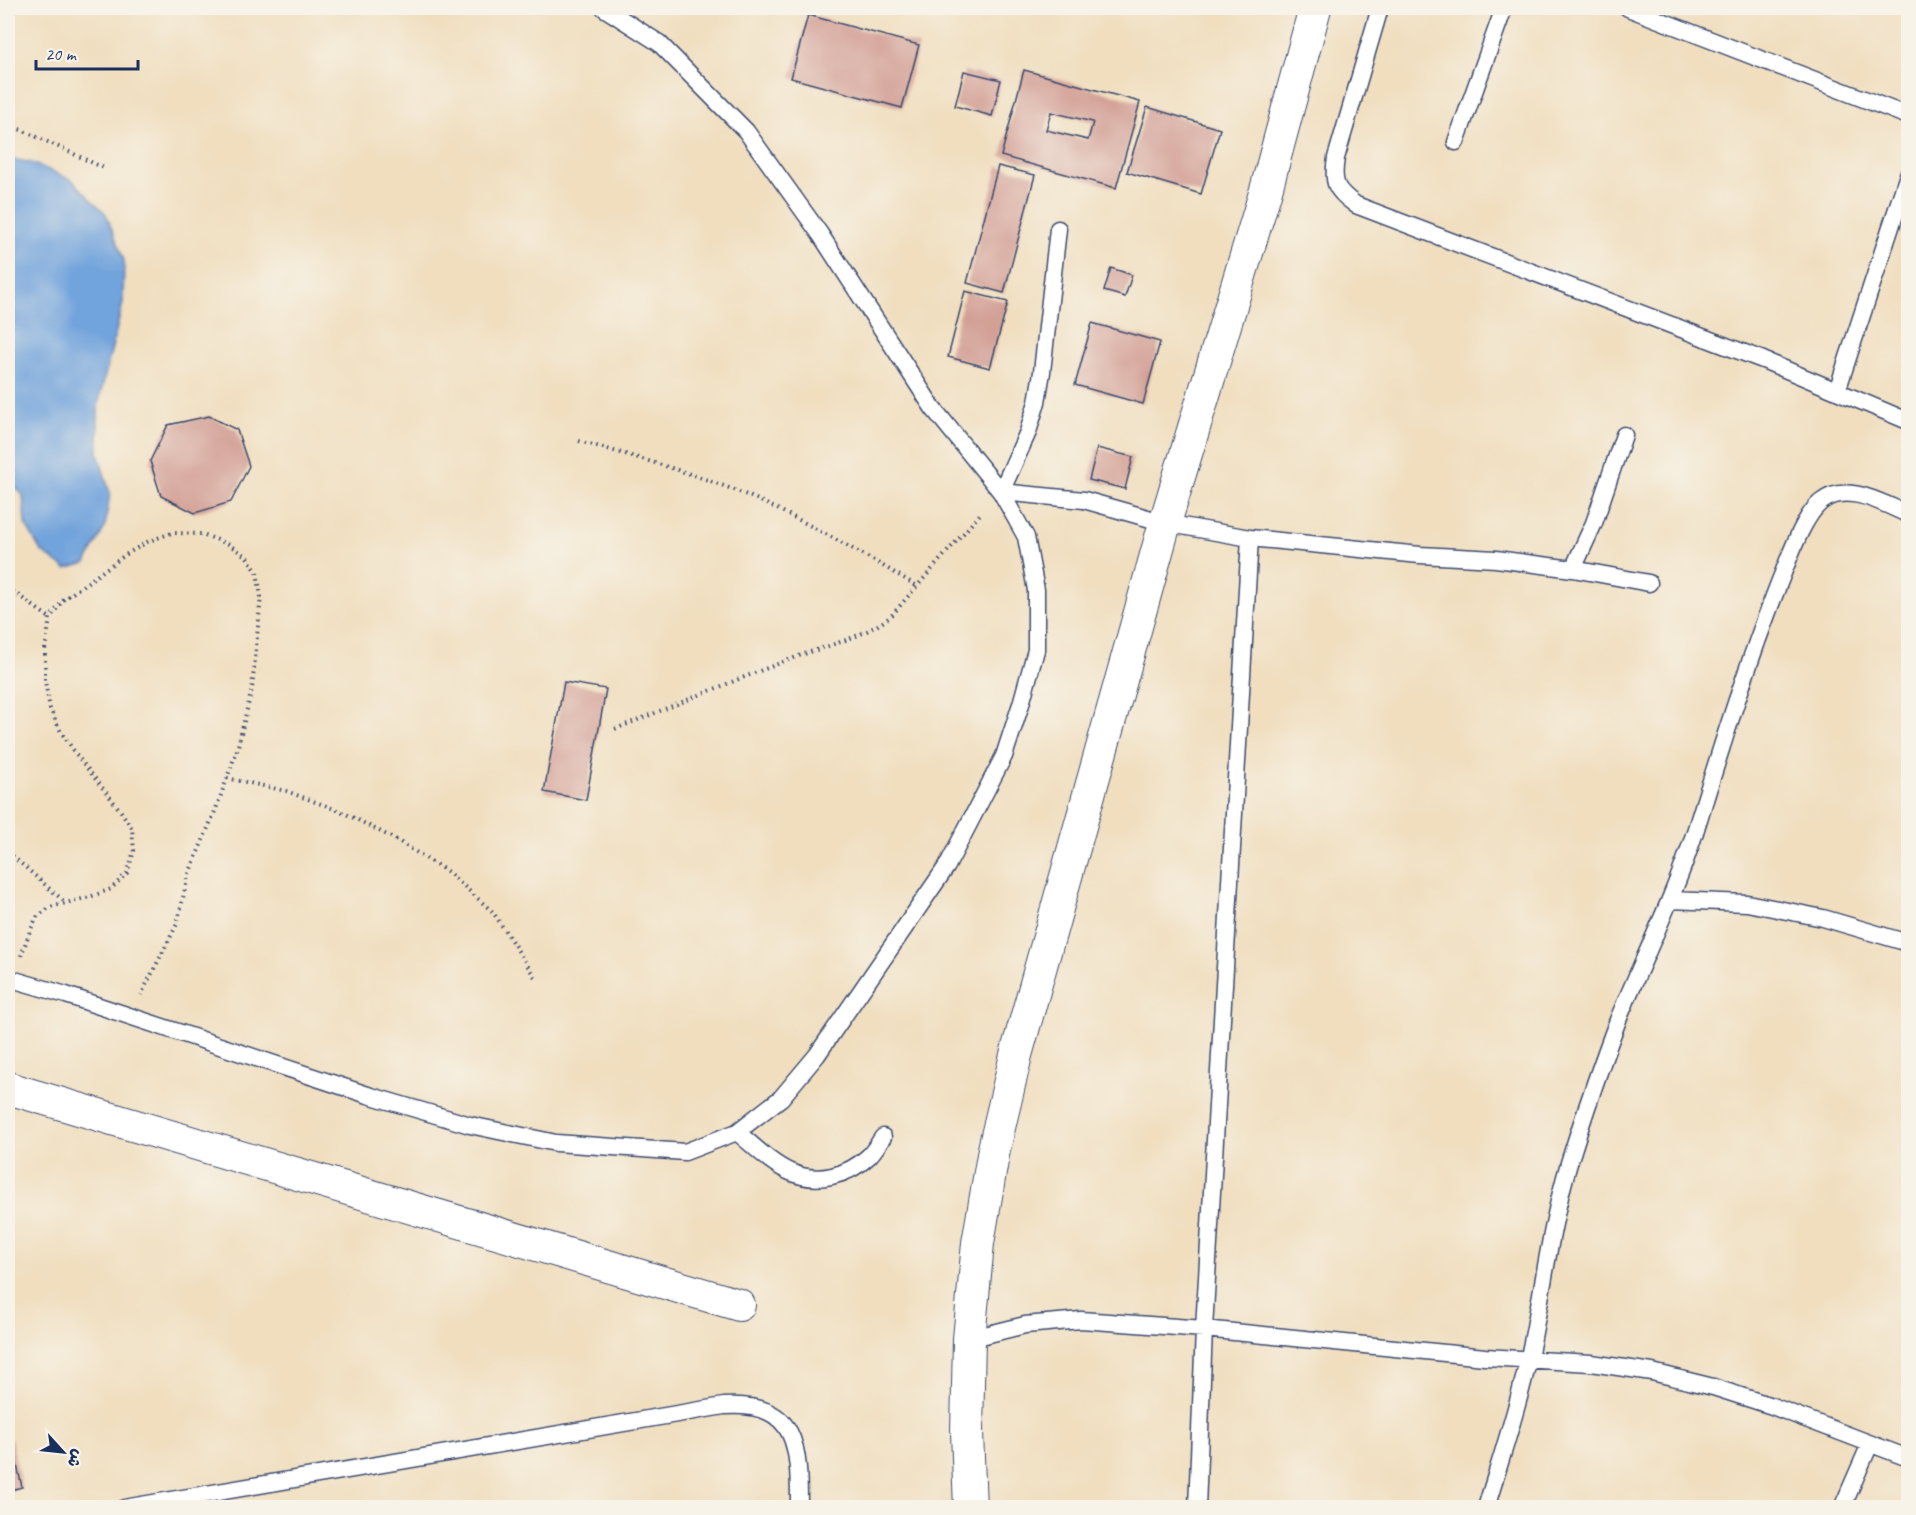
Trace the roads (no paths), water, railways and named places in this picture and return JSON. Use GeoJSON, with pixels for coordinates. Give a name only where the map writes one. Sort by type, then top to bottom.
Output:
{"type":"FeatureCollection","features":[{"type":"Feature","properties":{"kind":"street"},"geometry":{"type":"LineString","coordinates":[[970,1508],[967,1432],[969,1339],[978,1243],[994,1149],[1016,1055],[1165,523],[1266,190],[1315,8]]}},
{"type":"Feature","properties":{"kind":"street"},"geometry":{"type":"LineString","coordinates":[[8,1088],[739,1305]]}},
{"type":"Feature","properties":{"kind":"lane"},"geometry":{"type":"LineString","coordinates":[[10,979],[368,1095],[470,1125],[556,1143],[685,1152],[737,1132],[781,1098],[817,1055],[947,867],[1004,756],[1036,650],[1036,590],[1026,537],[1001,492],[933,408],[820,234],[746,131],[658,43],[604,8]]}},
{"type":"Feature","properties":{"kind":"lane"},"geometry":{"type":"LineString","coordinates":[[1380,8],[1336,158],[1333,177],[1340,194],[1356,205],[1763,360],[1908,421]]}},
{"type":"Feature","properties":{"kind":"lane"},"geometry":{"type":"LineString","coordinates":[[1456,142],[1504,8]]}},
{"type":"Feature","properties":{"kind":"lane"},"geometry":{"type":"LineString","coordinates":[[1628,8],[1908,116]]}},
{"type":"Feature","properties":{"kind":"lane"},"geometry":{"type":"LineString","coordinates":[[1837,391],[1908,175]]}},
{"type":"Feature","properties":{"kind":"lane"},"geometry":{"type":"LineString","coordinates":[[1001,492],[1028,432],[1037,402],[1058,229]]}},
{"type":"Feature","properties":{"kind":"lane"},"geometry":{"type":"LineString","coordinates":[[1573,569],[1594,523],[1624,435]]}},
{"type":"Feature","properties":{"kind":"lane"},"geometry":{"type":"LineString","coordinates":[[1001,492],[1084,500],[1165,523],[1250,538],[1496,560],[1573,569],[1649,583]]}},
{"type":"Feature","properties":{"kind":"lane"},"geometry":{"type":"LineString","coordinates":[[1486,1508],[1529,1359],[1549,1244],[1571,1157],[1619,1020],[1688,853],[1767,613],[1793,549],[1811,514],[1820,502],[1834,495],[1849,493],[1908,514]]}},
{"type":"Feature","properties":{"kind":"lane"},"geometry":{"type":"LineString","coordinates":[[1197,1508],[1204,1329],[1250,538]]}},
{"type":"Feature","properties":{"kind":"lane"},"geometry":{"type":"LineString","coordinates":[[1670,900],[1747,903],[1823,918],[1908,942]]}},
{"type":"Feature","properties":{"kind":"lane"},"geometry":{"type":"LineString","coordinates":[[737,1132],[776,1163],[791,1172],[812,1178],[833,1177],[853,1169],[870,1155],[883,1137]]}},
{"type":"Feature","properties":{"kind":"lane"},"geometry":{"type":"LineString","coordinates":[[969,1339],[1025,1325],[1081,1320],[1204,1329],[1485,1358],[1591,1363],[1652,1372],[1713,1387],[1772,1406],[1908,1458]]}},
{"type":"Feature","properties":{"kind":"lane"},"geometry":{"type":"LineString","coordinates":[[124,1508],[745,1404],[765,1410],[782,1422],[794,1439],[799,1460],[799,1508]]}},
{"type":"Feature","properties":{"kind":"lane"},"geometry":{"type":"LineString","coordinates":[[1842,1508],[1870,1444]]}},
{"type":"Feature","properties":{"kind":"water"},"geometry":{"type":"Polygon","coordinates":[[[8,158],[32,163],[72,180],[106,214],[124,260],[123,303],[98,404],[98,453],[110,493],[105,527],[86,563],[66,569],[41,551],[25,524],[23,495],[8,480],[8,158]]]}}]}
